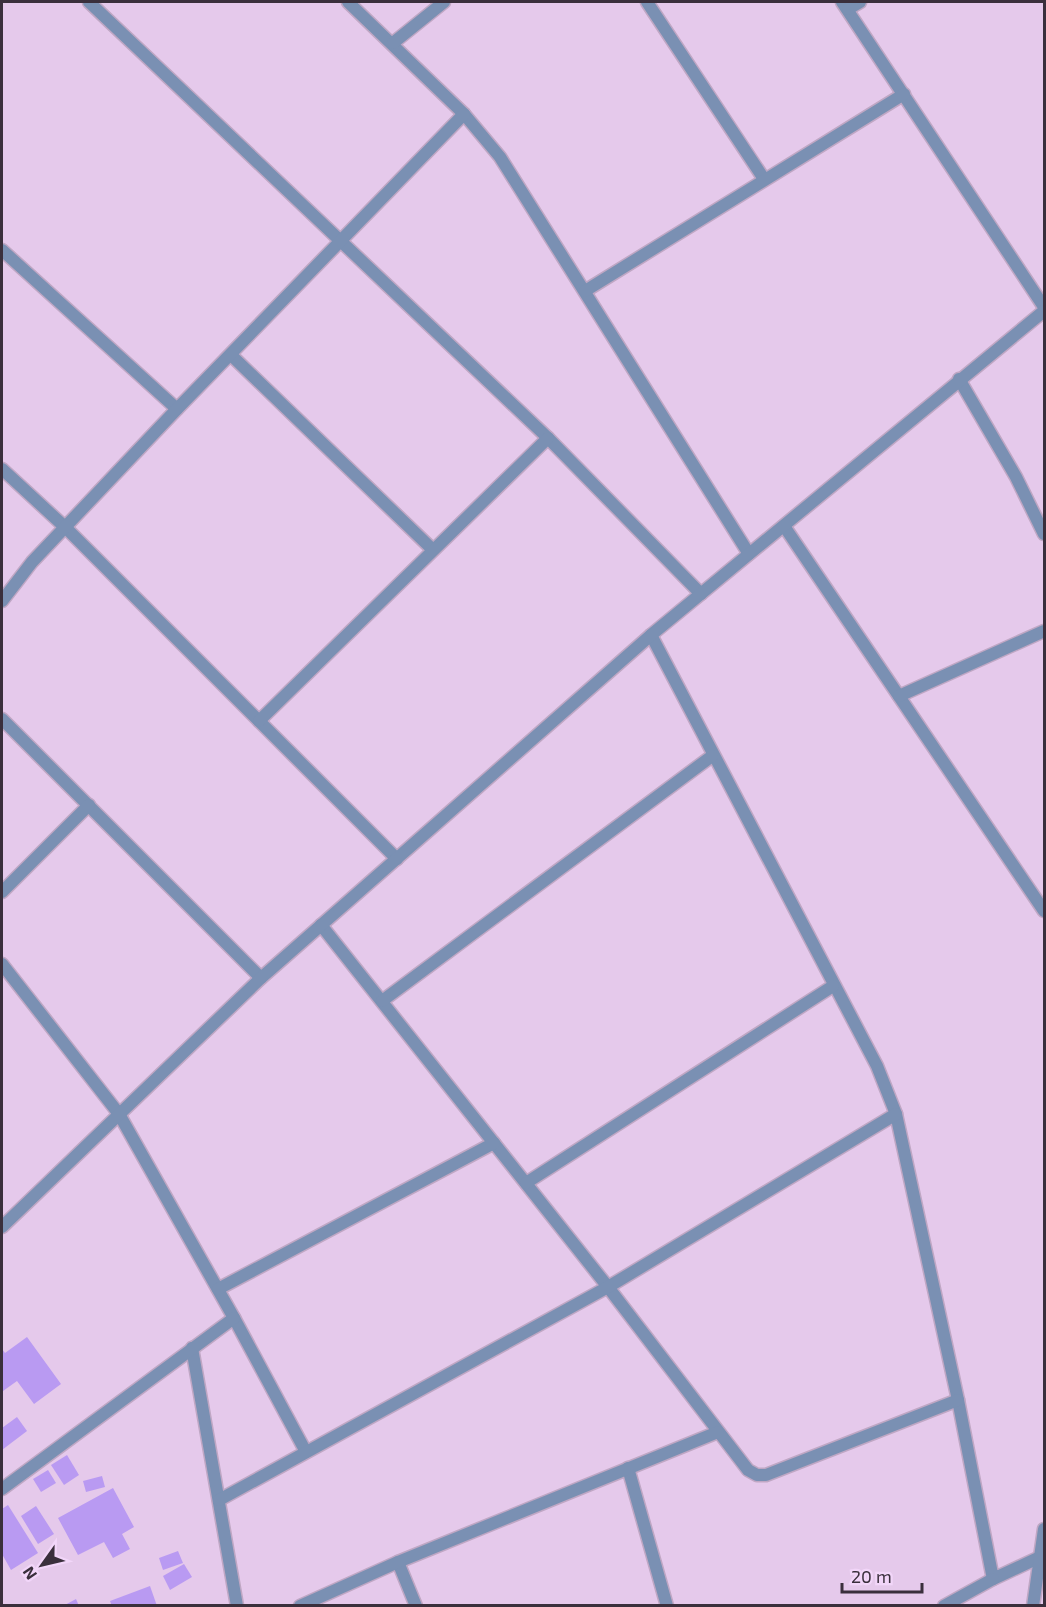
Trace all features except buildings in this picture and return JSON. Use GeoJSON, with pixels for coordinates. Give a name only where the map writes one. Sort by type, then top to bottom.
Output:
{"type":"FeatureCollection","features":[{"type":"Feature","properties":{"kind":"street"},"geometry":{"type":"LineString","coordinates":[[89,2],[548,438],[701,594]]}},
{"type":"Feature","properties":{"kind":"street"},"geometry":{"type":"LineString","coordinates":[[348,2],[464,114],[500,158],[749,554]]}},
{"type":"Feature","properties":{"kind":"street"},"geometry":{"type":"LineString","coordinates":[[393,43],[444,2]]}},
{"type":"Feature","properties":{"kind":"street"},"geometry":{"type":"LineString","coordinates":[[647,2],[764,179]]}},
{"type":"Feature","properties":{"kind":"street"},"geometry":{"type":"LineString","coordinates":[[2,1227],[261,978],[321,925],[651,635],[1044,309],[845,5],[860,2]]}},
{"type":"Feature","properties":{"kind":"street"},"geometry":{"type":"LineString","coordinates":[[585,291],[904,94]]}},
{"type":"Feature","properties":{"kind":"street"},"geometry":{"type":"LineString","coordinates":[[2,601],[32,562],[177,409],[464,114]]}},
{"type":"Feature","properties":{"kind":"street"},"geometry":{"type":"LineString","coordinates":[[2,250],[177,409]]}},
{"type":"Feature","properties":{"kind":"street"},"geometry":{"type":"LineString","coordinates":[[231,355],[432,549]]}},
{"type":"Feature","properties":{"kind":"street"},"geometry":{"type":"LineString","coordinates":[[959,379],[1016,477],[1044,534]]}},
{"type":"Feature","properties":{"kind":"street"},"geometry":{"type":"LineString","coordinates":[[259,721],[432,549],[548,438]]}},
{"type":"Feature","properties":{"kind":"street"},"geometry":{"type":"LineString","coordinates":[[2,469],[66,528],[397,859]]}},
{"type":"Feature","properties":{"kind":"street"},"geometry":{"type":"LineString","coordinates":[[783,526],[1044,911]]}},
{"type":"Feature","properties":{"kind":"street"},"geometry":{"type":"LineString","coordinates":[[899,696],[1044,631]]}},
{"type":"Feature","properties":{"kind":"street"},"geometry":{"type":"LineString","coordinates":[[651,635],[712,756],[877,1066],[896,1114],[958,1400],[993,1580]]}},
{"type":"Feature","properties":{"kind":"street"},"geometry":{"type":"LineString","coordinates":[[2,718],[261,978]]}},
{"type":"Feature","properties":{"kind":"street"},"geometry":{"type":"LineString","coordinates":[[382,1001],[712,756]]}},
{"type":"Feature","properties":{"kind":"street"},"geometry":{"type":"LineString","coordinates":[[2,892],[89,805]]}},
{"type":"Feature","properties":{"kind":"street"},"geometry":{"type":"LineString","coordinates":[[321,925],[608,1287],[748,1470],[757,1475],[766,1475],[958,1400]]}},
{"type":"Feature","properties":{"kind":"street"},"geometry":{"type":"LineString","coordinates":[[2,964],[119,1114],[218,1289],[306,1452]]}},
{"type":"Feature","properties":{"kind":"street"},"geometry":{"type":"LineString","coordinates":[[526,1183],[833,986]]}},
{"type":"Feature","properties":{"kind":"street"},"geometry":{"type":"LineString","coordinates":[[219,1500],[608,1287],[896,1114]]}},
{"type":"Feature","properties":{"kind":"street"},"geometry":{"type":"LineString","coordinates":[[218,1289],[494,1143]]}},
{"type":"Feature","properties":{"kind":"street"},"geometry":{"type":"LineString","coordinates":[[2,1489],[234,1318]]}},
{"type":"Feature","properties":{"kind":"street"},"geometry":{"type":"LineString","coordinates":[[192,1348],[237,1605]]}},
{"type":"Feature","properties":{"kind":"street"},"geometry":{"type":"LineString","coordinates":[[300,1605],[398,1562],[718,1432]]}},
{"type":"Feature","properties":{"kind":"street"},"geometry":{"type":"LineString","coordinates":[[628,1468],[668,1605]]}},
{"type":"Feature","properties":{"kind":"street"},"geometry":{"type":"LineString","coordinates":[[1032,1605],[1038,1558],[1044,1537]]}},
{"type":"Feature","properties":{"kind":"street"},"geometry":{"type":"LineString","coordinates":[[944,1605],[1038,1558]]}},
{"type":"Feature","properties":{"kind":"street"},"geometry":{"type":"LineString","coordinates":[[398,1562],[416,1605]]}}]}
